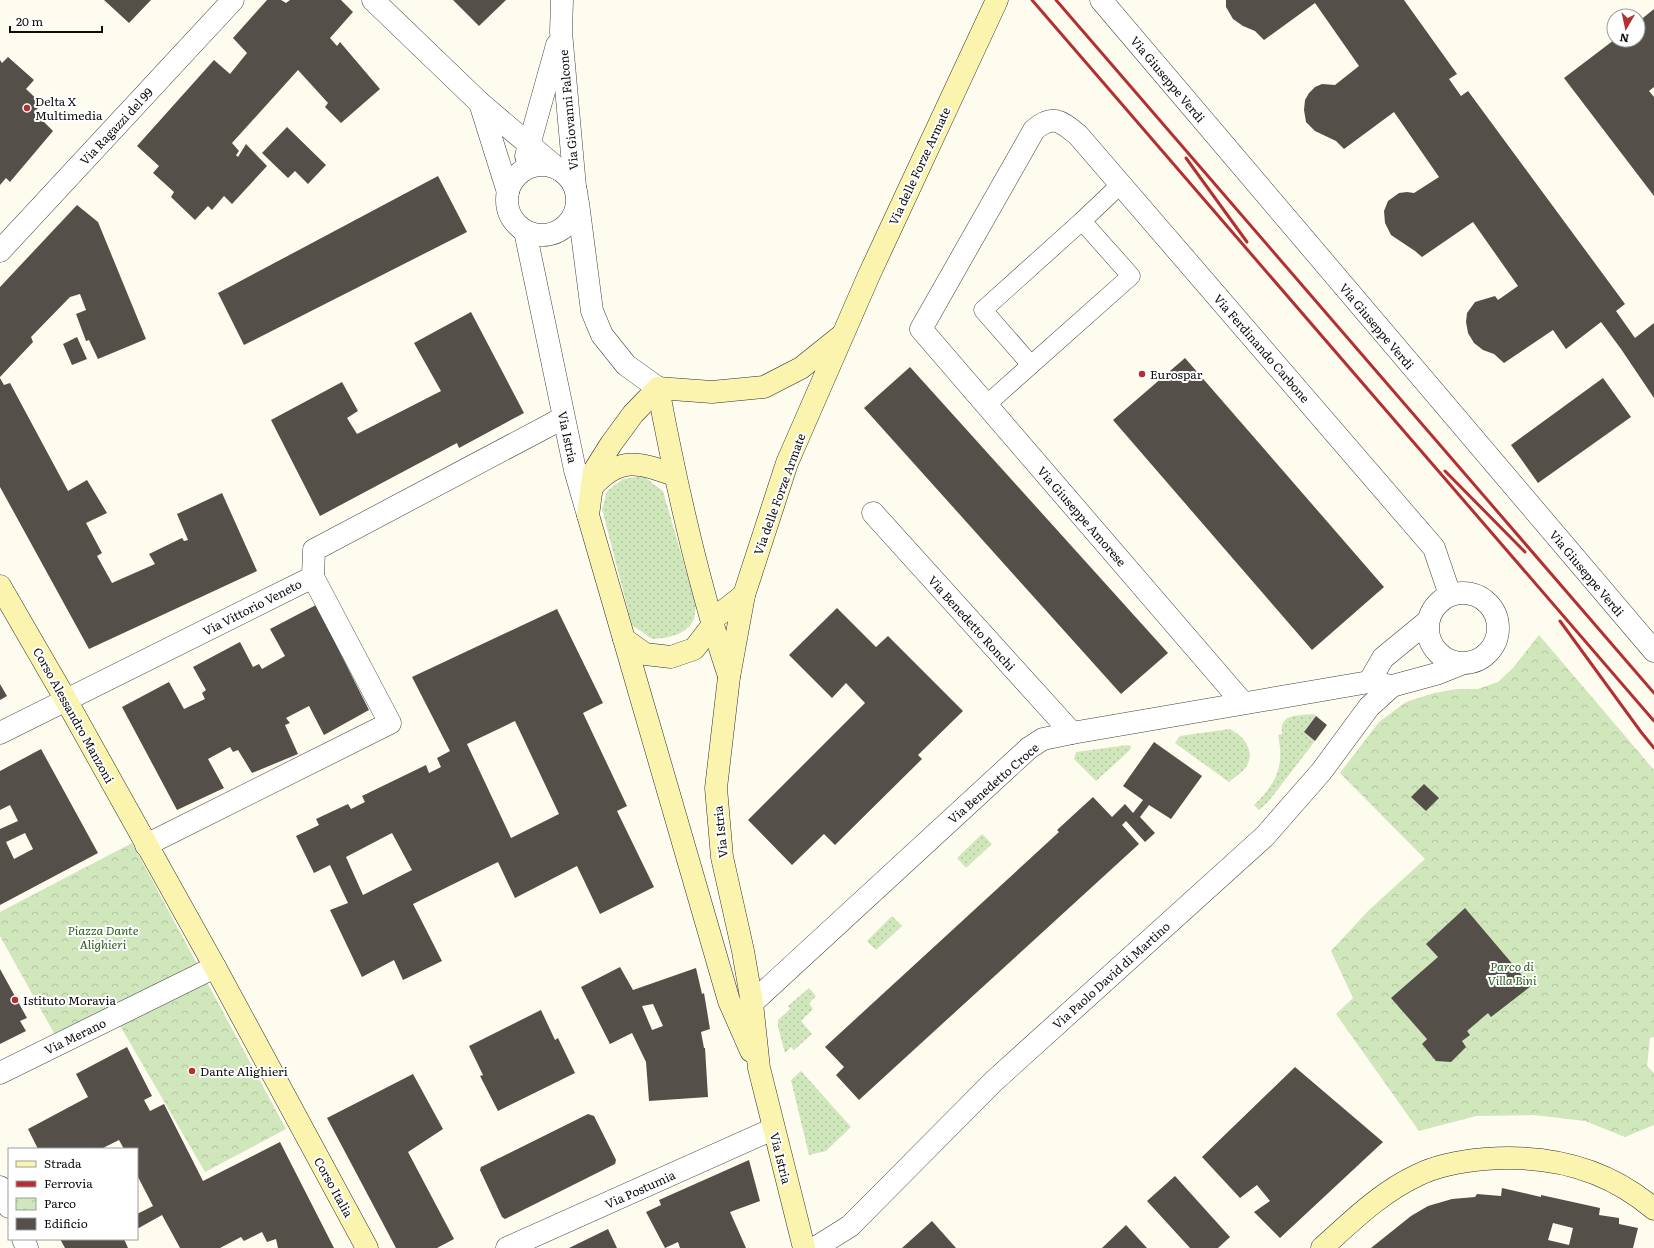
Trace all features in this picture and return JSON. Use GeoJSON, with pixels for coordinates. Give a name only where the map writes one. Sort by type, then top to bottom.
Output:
{"type":"FeatureCollection","features":[{"type":"Feature","properties":{"kind":"main road","name":"Via delle Forze Armate"},"geometry":{"type":"LineString","coordinates":[[744,594],[788,463],[844,334],[996,0]]}},
{"type":"Feature","properties":{"kind":"main road","name":"Via delle Forze Armate"},"geometry":{"type":"LineString","coordinates":[[658,388],[712,392],[764,387],[801,368],[844,334]]}},
{"type":"Feature","properties":{"kind":"main road"},"geometry":{"type":"LineString","coordinates":[[658,388],[674,475],[712,623],[729,677]]}},
{"type":"Feature","properties":{"kind":"main road","name":"Via Istria"},"geometry":{"type":"LineString","coordinates":[[658,388],[633,414],[611,444],[594,471],[588,515],[729,1001],[759,1068]]}},
{"type":"Feature","properties":{"kind":"main road"},"geometry":{"type":"LineString","coordinates":[[592,487],[603,475],[624,464],[648,465],[674,475]]}},
{"type":"Feature","properties":{"kind":"main road"},"geometry":{"type":"LineString","coordinates":[[624,639],[645,654],[671,657],[694,649],[712,623],[744,594]]}},
{"type":"Feature","properties":{"kind":"main road","name":"Via Istria"},"geometry":{"type":"LineString","coordinates":[[744,594],[729,677],[716,788],[722,857],[743,951],[752,1003],[759,1068],[773,1129],[804,1248]]}},
{"type":"Feature","properties":{"kind":"main road","name":"Corso Alessandro Manzoni"},"geometry":{"type":"LineString","coordinates":[[3,596],[66,700],[146,844]]}},
{"type":"Feature","properties":{"kind":"main road"},"geometry":{"type":"LineString","coordinates":[[146,844],[216,967]]}},
{"type":"Feature","properties":{"kind":"main road","name":"Corso Italia"},"geometry":{"type":"LineString","coordinates":[[216,967],[300,1126],[367,1248]]}},
{"type":"Feature","properties":{"kind":"main road"},"geometry":{"type":"LineString","coordinates":[[1322,1248],[1360,1213],[1391,1189],[1419,1174],[1460,1161],[1509,1157],[1556,1161],[1599,1174],[1637,1194],[1654,1209]]}},
{"type":"Feature","properties":{"kind":"street","name":"Via Ragazzi del 99"},"geometry":{"type":"LineString","coordinates":[[0,251],[233,0]]}},
{"type":"Feature","properties":{"kind":"street"},"geometry":{"type":"LineString","coordinates":[[373,0],[480,103],[568,176],[576,193],[592,311],[602,335],[626,365],[658,388]]}},
{"type":"Feature","properties":{"kind":"street","name":"Via Giovanni Falcone"},"geometry":{"type":"LineString","coordinates":[[562,0],[560,32],[576,193]]}},
{"type":"Feature","properties":{"kind":"street","name":"Via Giuseppe Verdi"},"geometry":{"type":"LineString","coordinates":[[1101,0],[1654,651]]}},
{"type":"Feature","properties":{"kind":"street","name":"Via Giovanni Falcone"},"geometry":{"type":"LineString","coordinates":[[522,171],[560,32]]}},
{"type":"Feature","properties":{"kind":"street"},"geometry":{"type":"LineString","coordinates":[[480,103],[508,192]]}},
{"type":"Feature","properties":{"kind":"street","name":"Via Ferdinando Carbone"},"geometry":{"type":"LineString","coordinates":[[921,329],[1034,130],[1041,124],[1051,121],[1061,122],[1078,135],[1121,184],[1434,548],[1450,595]]}},
{"type":"Feature","properties":{"kind":"street"},"geometry":{"type":"LineString","coordinates":[[558,169],[540,165],[530,167],[515,177],[508,192],[507,204],[510,215],[516,224],[525,231],[537,235],[549,235],[560,230],[569,223],[575,212],[576,193]]}},
{"type":"Feature","properties":{"kind":"street","name":"Via Istria"},"geometry":{"type":"LineString","coordinates":[[525,231],[563,418],[575,470],[588,515]]}},
{"type":"Feature","properties":{"kind":"street","name":"Via Giuseppe Amorese"},"geometry":{"type":"LineString","coordinates":[[921,329],[1243,703]]}},
{"type":"Feature","properties":{"kind":"street","name":"Via Vittorio Veneto"},"geometry":{"type":"LineString","coordinates":[[0,733],[313,577],[314,550],[563,418]]}},
{"type":"Feature","properties":{"kind":"street","name":"Via Benedetto Ronchi"},"geometry":{"type":"LineString","coordinates":[[872,513],[1072,733]]}},
{"type":"Feature","properties":{"kind":"street"},"geometry":{"type":"LineString","coordinates":[[146,844],[390,723],[313,577]]}},
{"type":"Feature","properties":{"kind":"street"},"geometry":{"type":"LineString","coordinates":[[1392,686],[1436,674],[1461,664],[1483,658],[1491,650],[1497,640],[1498,629],[1497,617],[1492,607],[1484,599],[1474,594],[1462,592],[1450,595],[1439,601],[1432,610],[1428,621],[1428,634],[1431,645],[1439,654],[1449,661],[1461,664]]}},
{"type":"Feature","properties":{"kind":"street"},"geometry":{"type":"LineString","coordinates":[[1369,682],[1383,658],[1428,621]]}},
{"type":"Feature","properties":{"kind":"street","name":"Via Benedetto Croce"},"geometry":{"type":"LineString","coordinates":[[752,1003],[1029,748],[1043,740],[1072,733],[1369,682],[1392,686]]}},
{"type":"Feature","properties":{"kind":"street","name":"Via Paolo David di Martino"},"geometry":{"type":"LineString","coordinates":[[815,1248],[850,1226],[994,1081],[1265,836],[1321,772],[1369,707],[1392,686]]}},
{"type":"Feature","properties":{"kind":"street","name":"Via Merano"},"geometry":{"type":"LineString","coordinates":[[0,1073],[216,967]]}},
{"type":"Feature","properties":{"kind":"street","name":"Via Postumia"},"geometry":{"type":"LineString","coordinates":[[508,1248],[773,1129]]}},
{"type":"Feature","properties":{"kind":"street"},"geometry":{"type":"LineString","coordinates":[[0,1188],[8,1205]]}},
{"type":"Feature","properties":{"kind":"lane"},"geometry":{"type":"LineString","coordinates":[[1031,365],[983,310],[1121,184]]}},
{"type":"Feature","properties":{"kind":"lane"},"geometry":{"type":"LineString","coordinates":[[986,405],[1131,276],[1082,221]]}},
{"type":"Feature","properties":{"kind":"green space"},"geometry":{"type":"Polygon","coordinates":[[[643,476],[663,491],[696,606],[694,619],[687,629],[676,635],[664,638],[652,639],[632,625],[602,509],[607,491],[623,479],[643,476]]]}},
{"type":"Feature","properties":{"kind":"green space","name":"Parco di Villa Bini"},"geometry":{"type":"Polygon","coordinates":[[[1539,635],[1654,770],[1654,1037],[1650,1038],[1647,1066],[1654,1073],[1654,1125],[1625,1137],[1585,1121],[1534,1115],[1476,1116],[1419,1131],[1336,1014],[1353,998],[1331,951],[1368,911],[1425,859],[1340,773],[1379,722],[1406,702],[1434,693],[1457,689],[1478,689],[1498,682],[1513,668],[1539,635]]]}},
{"type":"Feature","properties":{"kind":"green space"},"geometry":{"type":"Polygon","coordinates":[[[1313,714],[1316,716],[1304,732],[1315,741],[1268,802],[1259,810],[1254,805],[1268,790],[1277,774],[1280,756],[1278,735],[1282,734],[1283,722],[1290,717],[1313,714]]]}},
{"type":"Feature","properties":{"kind":"green space"},"geometry":{"type":"Polygon","coordinates":[[[1230,729],[1244,740],[1250,755],[1246,767],[1229,782],[1175,743],[1180,736],[1230,729]]]}},
{"type":"Feature","properties":{"kind":"green space"},"geometry":{"type":"Polygon","coordinates":[[[1128,745],[1131,747],[1130,750],[1096,781],[1074,759],[1076,752],[1128,745]]]}},
{"type":"Feature","properties":{"kind":"green space"},"geometry":{"type":"Polygon","coordinates":[[[982,834],[992,844],[966,868],[957,858],[982,834]]]}},
{"type":"Feature","properties":{"kind":"green space","name":"Piazza Dante Alighieri"},"geometry":{"type":"Polygon","coordinates":[[[132,843],[286,1129],[205,1172],[115,1017],[55,1035],[0,936],[0,912],[132,843]]]}},
{"type":"Feature","properties":{"kind":"green space"},"geometry":{"type":"Polygon","coordinates":[[[892,916],[902,926],[876,950],[867,941],[892,916]]]}},
{"type":"Feature","properties":{"kind":"green space"},"geometry":{"type":"Polygon","coordinates":[[[809,988],[816,996],[809,1003],[813,1009],[801,1021],[812,1034],[794,1050],[791,1047],[785,1053],[778,1027],[778,1020],[790,1009],[788,1006],[809,988]]]}},
{"type":"Feature","properties":{"kind":"green space"},"geometry":{"type":"Polygon","coordinates":[[[801,1071],[851,1127],[826,1151],[809,1155],[791,1080],[801,1071]]]}},
{"type":"Feature","properties":{"kind":"building"},"geometry":{"type":"Polygon","coordinates":[[[104,0],[151,0],[129,23],[104,0]]]}},
{"type":"Feature","properties":{"kind":"building"},"geometry":{"type":"Polygon","coordinates":[[[267,0],[281,0],[286,3],[290,0],[341,0],[353,12],[330,38],[337,46],[340,42],[380,89],[341,123],[325,107],[328,103],[298,70],[232,143],[239,151],[236,155],[238,157],[246,144],[267,166],[232,204],[224,196],[212,210],[208,206],[195,220],[171,197],[174,192],[153,173],[159,166],[137,146],[214,60],[230,74],[247,53],[233,38],[267,0]]]}},
{"type":"Feature","properties":{"kind":"building"},"geometry":{"type":"Polygon","coordinates":[[[453,0],[506,0],[479,26],[453,0]]]}},
{"type":"Feature","properties":{"kind":"building"},"geometry":{"type":"Polygon","coordinates":[[[1226,0],[1404,0],[1457,74],[1449,79],[1461,96],[1468,91],[1625,304],[1616,311],[1635,338],[1654,323],[1654,398],[1601,322],[1566,349],[1553,330],[1504,363],[1494,354],[1483,350],[1474,343],[1468,333],[1466,322],[1467,313],[1475,302],[1495,296],[1498,300],[1518,286],[1473,222],[1422,257],[1391,235],[1385,223],[1384,211],[1388,201],[1399,193],[1414,193],[1439,177],[1394,112],[1344,149],[1336,141],[1315,131],[1306,122],[1304,110],[1305,100],[1309,93],[1315,87],[1322,84],[1335,85],[1359,66],[1315,3],[1264,40],[1255,31],[1243,26],[1233,19],[1226,7],[1226,0]]]}},
{"type":"Feature","properties":{"kind":"building"},"geometry":{"type":"Polygon","coordinates":[[[1654,9],[1654,87],[1649,91],[1654,97],[1654,196],[1564,78],[1606,46],[1606,48],[1646,48],[1646,16],[1654,9]]]}},
{"type":"Feature","properties":{"kind":"building"},"geometry":{"type":"Polygon","coordinates":[[[8,57],[34,80],[26,89],[42,104],[34,112],[53,131],[10,182],[6,178],[0,185],[0,60],[2,63],[8,57]]]}},
{"type":"Feature","properties":{"kind":"building"},"geometry":{"type":"Polygon","coordinates":[[[287,127],[326,165],[308,184],[295,171],[288,178],[262,153],[287,127]]]}},
{"type":"Feature","properties":{"kind":"building"},"geometry":{"type":"Polygon","coordinates":[[[438,176],[467,232],[244,345],[218,293],[438,176]]]}},
{"type":"Feature","properties":{"kind":"building"},"geometry":{"type":"Polygon","coordinates":[[[77,205],[98,222],[146,339],[98,359],[89,340],[86,341],[76,314],[86,310],[80,294],[70,297],[31,337],[33,342],[0,377],[0,287],[77,205]]]}},
{"type":"Feature","properties":{"kind":"building"},"geometry":{"type":"Polygon","coordinates":[[[471,312],[524,413],[459,448],[457,443],[320,516],[271,420],[342,382],[358,411],[347,418],[357,434],[441,391],[414,343],[471,312]]]}},
{"type":"Feature","properties":{"kind":"building"},"geometry":{"type":"Polygon","coordinates":[[[77,337],[87,359],[72,365],[63,344],[77,337]]]}},
{"type":"Feature","properties":{"kind":"building"},"geometry":{"type":"Polygon","coordinates":[[[1185,358],[1384,587],[1312,650],[1113,420],[1185,358]]]}},
{"type":"Feature","properties":{"kind":"building"},"geometry":{"type":"Polygon","coordinates":[[[910,367],[1168,653],[1121,694],[864,408],[910,367]]]}},
{"type":"Feature","properties":{"kind":"building"},"geometry":{"type":"Polygon","coordinates":[[[0,378],[4,385],[10,383],[68,491],[87,480],[107,513],[86,523],[102,553],[97,556],[112,583],[155,564],[149,554],[182,538],[184,541],[188,540],[177,514],[222,493],[257,571],[89,649],[0,487],[0,378]]]}},
{"type":"Feature","properties":{"kind":"building"},"geometry":{"type":"Polygon","coordinates":[[[1603,378],[1631,417],[1538,483],[1511,445],[1603,378]]]}},
{"type":"Feature","properties":{"kind":"building"},"geometry":{"type":"Polygon","coordinates":[[[316,605],[369,710],[324,735],[309,706],[286,718],[290,723],[285,725],[298,754],[252,773],[238,750],[233,752],[230,747],[208,759],[224,788],[177,810],[122,707],[169,682],[184,709],[205,699],[202,693],[206,690],[193,667],[240,642],[253,667],[259,664],[262,669],[285,656],[270,629],[316,605]]]}},
{"type":"Feature","properties":{"kind":"building"},"geometry":{"type":"Polygon","coordinates":[[[837,608],[876,647],[888,636],[963,711],[918,755],[922,759],[835,845],[824,834],[792,865],[748,820],[865,703],[846,683],[832,698],[789,655],[837,608]]]}},
{"type":"Feature","properties":{"kind":"building"},"geometry":{"type":"Polygon","coordinates":[[[557,609],[603,703],[583,713],[627,806],[617,811],[654,887],[600,914],[577,866],[515,898],[498,862],[413,904],[442,961],[403,980],[394,960],[362,977],[330,910],[348,903],[330,865],[314,873],[296,836],[319,825],[316,819],[348,804],[351,809],[365,802],[362,796],[426,765],[429,773],[441,767],[437,758],[450,751],[412,677],[557,609]],[[515,721],[467,744],[511,838],[559,814],[515,721]],[[392,833],[346,857],[363,895],[412,870],[392,833]]]}},
{"type":"Feature","properties":{"kind":"building"},"geometry":{"type":"Polygon","coordinates":[[[0,684],[7,696],[0,700],[0,684]]]}},
{"type":"Feature","properties":{"kind":"building"},"geometry":{"type":"Polygon","coordinates":[[[1316,716],[1327,725],[1315,741],[1304,732],[1316,716]]]}},
{"type":"Feature","properties":{"kind":"building"},"geometry":{"type":"Polygon","coordinates":[[[1154,742],[1202,776],[1171,819],[1149,805],[1140,817],[1155,833],[1145,842],[1126,821],[1122,825],[1139,844],[859,1100],[836,1075],[844,1067],[825,1047],[1059,832],[1057,830],[1093,797],[1112,817],[1125,804],[1133,813],[1143,800],[1123,786],[1154,742]]]}},
{"type":"Feature","properties":{"kind":"building"},"geometry":{"type":"Polygon","coordinates":[[[41,749],[98,853],[0,905],[0,829],[18,821],[10,805],[0,810],[0,771],[41,749]],[[25,833],[6,842],[14,859],[33,849],[25,833]]]}},
{"type":"Feature","properties":{"kind":"building"},"geometry":{"type":"Polygon","coordinates":[[[1424,784],[1439,798],[1426,811],[1411,797],[1424,784]]]}},
{"type":"Feature","properties":{"kind":"building"},"geometry":{"type":"Polygon","coordinates":[[[1465,908],[1531,986],[1491,1017],[1488,1013],[1467,1031],[1470,1035],[1462,1041],[1466,1047],[1451,1062],[1436,1061],[1422,1044],[1427,1039],[1391,998],[1438,957],[1426,944],[1465,908]]]}},
{"type":"Feature","properties":{"kind":"building"},"geometry":{"type":"Polygon","coordinates":[[[620,967],[633,990],[696,968],[702,994],[704,993],[710,1029],[701,1032],[705,1048],[708,1097],[649,1101],[646,1062],[632,1033],[610,1044],[581,987],[620,967]],[[653,1004],[642,1006],[652,1030],[663,1026],[653,1004]]]}},
{"type":"Feature","properties":{"kind":"building"},"geometry":{"type":"Polygon","coordinates":[[[0,969],[27,1018],[20,1021],[26,1031],[0,1044],[0,969]]]}},
{"type":"Feature","properties":{"kind":"building"},"geometry":{"type":"Polygon","coordinates":[[[541,1010],[555,1040],[558,1038],[575,1073],[498,1111],[480,1076],[483,1075],[469,1046],[541,1010]]]}},
{"type":"Feature","properties":{"kind":"building"},"geometry":{"type":"Polygon","coordinates":[[[127,1047],[152,1096],[144,1100],[150,1111],[164,1104],[203,1181],[280,1142],[334,1248],[278,1248],[276,1239],[267,1242],[262,1232],[244,1241],[241,1237],[220,1248],[180,1248],[162,1215],[138,1228],[138,1214],[153,1206],[138,1177],[138,1148],[123,1148],[119,1140],[103,1148],[38,1148],[28,1129],[88,1097],[76,1074],[127,1047]]]}},
{"type":"Feature","properties":{"kind":"building"},"geometry":{"type":"Polygon","coordinates":[[[1295,1067],[1383,1142],[1280,1238],[1254,1212],[1270,1201],[1257,1185],[1240,1198],[1202,1157],[1295,1067]]]}},
{"type":"Feature","properties":{"kind":"building"},"geometry":{"type":"Polygon","coordinates":[[[413,1074],[443,1129],[408,1152],[454,1239],[437,1248],[396,1248],[327,1118],[413,1074]]]}},
{"type":"Feature","properties":{"kind":"building"},"geometry":{"type":"Polygon","coordinates":[[[588,1114],[594,1116],[616,1160],[615,1164],[505,1219],[502,1217],[480,1170],[481,1167],[588,1114]]]}},
{"type":"Feature","properties":{"kind":"building"},"geometry":{"type":"Polygon","coordinates":[[[749,1160],[760,1201],[730,1212],[746,1248],[680,1248],[678,1242],[665,1248],[646,1212],[661,1205],[659,1200],[749,1160]]]}},
{"type":"Feature","properties":{"kind":"building"},"geometry":{"type":"Polygon","coordinates":[[[1175,1176],[1230,1237],[1218,1248],[1190,1248],[1147,1201],[1175,1176]]]}},
{"type":"Feature","properties":{"kind":"building"},"geometry":{"type":"Polygon","coordinates":[[[1502,1188],[1600,1208],[1599,1215],[1619,1218],[1619,1224],[1638,1228],[1633,1248],[1371,1248],[1411,1216],[1428,1206],[1452,1199],[1475,1197],[1477,1194],[1501,1196],[1502,1188]],[[1553,1223],[1548,1240],[1569,1245],[1573,1228],[1553,1223]]]}},
{"type":"Feature","properties":{"kind":"building"},"geometry":{"type":"Polygon","coordinates":[[[932,1221],[956,1248],[902,1248],[932,1221]]]}},
{"type":"Feature","properties":{"kind":"building"},"geometry":{"type":"Polygon","coordinates":[[[1126,1225],[1147,1248],[1102,1248],[1126,1225]]]}},
{"type":"Feature","properties":{"kind":"building"},"geometry":{"type":"Polygon","coordinates":[[[608,1229],[617,1248],[569,1248],[608,1229]]]}},
{"type":"Feature","properties":{"kind":"building"},"geometry":{"type":"Polygon","coordinates":[[[61,1240],[124,1240],[128,1248],[65,1248],[61,1240]]]}},
{"type":"Feature","properties":{"kind":"railway"},"geometry":{"type":"LineString","coordinates":[[1032,0],[1654,721]]}},
{"type":"Feature","properties":{"kind":"railway"},"geometry":{"type":"LineString","coordinates":[[1056,0],[1654,693]]}},
{"type":"Feature","properties":{"kind":"railway"},"geometry":{"type":"LineString","coordinates":[[1186,158],[1247,242]]}},
{"type":"Feature","properties":{"kind":"railway"},"geometry":{"type":"LineString","coordinates":[[1445,471],[1525,552]]}},
{"type":"Feature","properties":{"kind":"railway"},"geometry":{"type":"LineString","coordinates":[[1560,621],[1654,748]]}},
{"type":"Feature","properties":{"kind":"place","name":"Delta X Multimedia"},"geometry":{"type":"Point","coordinates":[27,108]}},
{"type":"Feature","properties":{"kind":"place","name":"Eurospar"},"geometry":{"type":"Point","coordinates":[1142,374]}},
{"type":"Feature","properties":{"kind":"place","name":"Istituto Moravia"},"geometry":{"type":"Point","coordinates":[15,1000]}},
{"type":"Feature","properties":{"kind":"place","name":"Dante Alighieri"},"geometry":{"type":"Point","coordinates":[192,1071]}}]}
